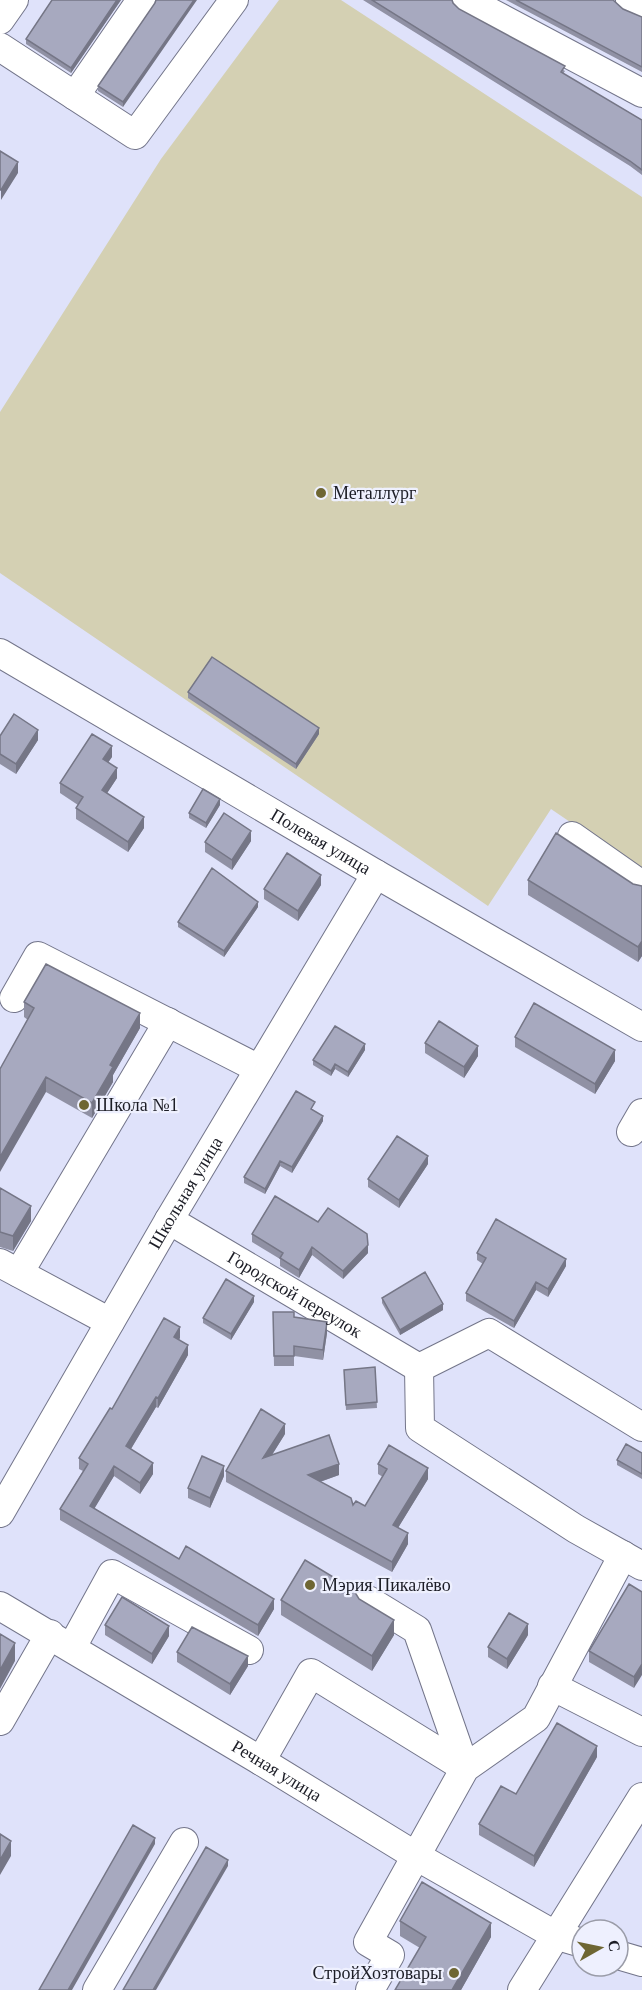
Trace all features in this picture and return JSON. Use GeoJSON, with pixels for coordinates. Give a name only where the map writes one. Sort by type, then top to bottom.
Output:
{"type":"FeatureCollection","features":[{"type":"Feature","properties":{"kind":"street"},"geometry":{"type":"LineString","coordinates":[[0,20],[14,0]]}},
{"type":"Feature","properties":{"kind":"street"},"geometry":{"type":"LineString","coordinates":[[75,96],[141,0]]}},
{"type":"Feature","properties":{"kind":"street"},"geometry":{"type":"LineString","coordinates":[[0,47],[135,135],[234,0]]}},
{"type":"Feature","properties":{"kind":"street"},"geometry":{"type":"LineString","coordinates":[[467,0],[642,93]]}},
{"type":"Feature","properties":{"kind":"street"},"geometry":{"type":"LineString","coordinates":[[630,0],[642,6]]}},
{"type":"Feature","properties":{"kind":"street","name":"Полевая улица"},"geometry":{"type":"LineString","coordinates":[[0,653],[642,1028]]}},
{"type":"Feature","properties":{"kind":"street"},"geometry":{"type":"LineString","coordinates":[[572,836],[642,885]]}},
{"type":"Feature","properties":{"kind":"street","name":"Школьная улица"},"geometry":{"type":"LineString","coordinates":[[0,1513],[169,1220],[376,874]]}},
{"type":"Feature","properties":{"kind":"street"},"geometry":{"type":"LineString","coordinates":[[14,998],[38,956],[259,1069]]}},
{"type":"Feature","properties":{"kind":"street"},"geometry":{"type":"LineString","coordinates":[[110,1322],[10,1268],[168,1022]]}},
{"type":"Feature","properties":{"kind":"street","name":"Городской переулок"},"geometry":{"type":"LineString","coordinates":[[169,1220],[419,1368]]}},
{"type":"Feature","properties":{"kind":"street"},"geometry":{"type":"LineString","coordinates":[[370,1990],[390,1955],[368,1942],[465,1768],[536,1718],[552,1686],[632,1561],[576,1529],[420,1428],[419,1368],[489,1334],[641,1427]]}},
{"type":"Feature","properties":{"kind":"street"},"geometry":{"type":"LineString","coordinates":[[0,1721],[112,1574],[249,1650]]}},
{"type":"Feature","properties":{"kind":"street"},"geometry":{"type":"LineString","coordinates":[[368,1600],[417,1630],[465,1768]]}},
{"type":"Feature","properties":{"kind":"street","name":"Речная улица"},"geometry":{"type":"LineString","coordinates":[[0,1606],[416,1856],[555,1935],[570,1939]]}},
{"type":"Feature","properties":{"kind":"street"},"geometry":{"type":"LineString","coordinates":[[261,1761],[311,1673],[465,1768]]}},
{"type":"Feature","properties":{"kind":"street"},"geometry":{"type":"LineString","coordinates":[[552,1686],[642,1732]]}},
{"type":"Feature","properties":{"kind":"street"},"geometry":{"type":"LineString","coordinates":[[522,1990],[642,1797]]}},
{"type":"Feature","properties":{"kind":"street"},"geometry":{"type":"LineString","coordinates":[[98,1990],[184,1842]]}},
{"type":"Feature","properties":{"kind":"shaded area","name":"Металлург"},"geometry":{"type":"Polygon","coordinates":[[[279,0],[341,0],[642,197],[642,871],[551,809],[488,906],[0,573],[0,412],[161,159],[279,0]]]}},
{"type":"Feature","properties":{"kind":"building"},"geometry":{"type":"Polygon","coordinates":[[[52,0],[117,0],[71,68],[26,39],[52,0]]]}},
{"type":"Feature","properties":{"kind":"building"},"geometry":{"type":"Polygon","coordinates":[[[156,0],[194,0],[123,102],[98,86],[156,0]]]}},
{"type":"Feature","properties":{"kind":"building"},"geometry":{"type":"Polygon","coordinates":[[[372,0],[452,0],[459,9],[565,66],[561,72],[642,120],[642,170],[630,161],[372,0]]]}},
{"type":"Feature","properties":{"kind":"building"},"geometry":{"type":"Polygon","coordinates":[[[516,0],[613,0],[623,9],[642,17],[642,67],[516,0]]]}},
{"type":"Feature","properties":{"kind":"building"},"geometry":{"type":"Polygon","coordinates":[[[0,151],[18,162],[1,190],[0,190],[0,151]]]}},
{"type":"Feature","properties":{"kind":"building"},"geometry":{"type":"Polygon","coordinates":[[[212,657],[319,728],[296,764],[188,692],[212,657]]]}},
{"type":"Feature","properties":{"kind":"building"},"geometry":{"type":"Polygon","coordinates":[[[14,714],[38,730],[16,764],[0,754],[0,736],[14,714]]]}},
{"type":"Feature","properties":{"kind":"building"},"geometry":{"type":"Polygon","coordinates":[[[92,734],[112,746],[103,759],[117,768],[102,790],[144,817],[128,842],[76,808],[83,797],[60,783],[92,734]]]}},
{"type":"Feature","properties":{"kind":"building"},"geometry":{"type":"Polygon","coordinates":[[[203,789],[220,799],[206,823],[189,813],[203,789]]]}},
{"type":"Feature","properties":{"kind":"building"},"geometry":{"type":"Polygon","coordinates":[[[224,813],[251,831],[232,860],[205,842],[224,813]]]}},
{"type":"Feature","properties":{"kind":"building"},"geometry":{"type":"Polygon","coordinates":[[[556,833],[633,884],[642,886],[642,941],[638,947],[528,880],[556,833]]]}},
{"type":"Feature","properties":{"kind":"building"},"geometry":{"type":"Polygon","coordinates":[[[287,853],[321,875],[298,911],[264,889],[287,853]]]}},
{"type":"Feature","properties":{"kind":"building"},"geometry":{"type":"Polygon","coordinates":[[[212,868],[258,902],[224,951],[178,922],[212,868]]]}},
{"type":"Feature","properties":{"kind":"building"},"geometry":{"type":"Polygon","coordinates":[[[46,964],[140,1013],[110,1065],[113,1067],[92,1103],[46,1077],[0,1157],[0,1069],[34,1008],[24,1002],[46,964]]]}},
{"type":"Feature","properties":{"kind":"building"},"geometry":{"type":"Polygon","coordinates":[[[534,1003],[615,1050],[595,1084],[515,1037],[534,1003]]]}},
{"type":"Feature","properties":{"kind":"building"},"geometry":{"type":"Polygon","coordinates":[[[439,1021],[478,1046],[464,1067],[425,1043],[439,1021]]]}},
{"type":"Feature","properties":{"kind":"building"},"geometry":{"type":"Polygon","coordinates":[[[335,1026],[365,1044],[348,1072],[335,1064],[331,1071],[313,1060],[335,1026]]]}},
{"type":"Feature","properties":{"kind":"building"},"geometry":{"type":"Polygon","coordinates":[[[296,1091],[315,1102],[311,1109],[323,1116],[292,1167],[280,1161],[265,1189],[244,1177],[296,1091]]]}},
{"type":"Feature","properties":{"kind":"building"},"geometry":{"type":"Polygon","coordinates":[[[397,1136],[428,1156],[399,1200],[368,1179],[397,1136]]]}},
{"type":"Feature","properties":{"kind":"building"},"geometry":{"type":"Polygon","coordinates":[[[0,1188],[31,1206],[13,1236],[0,1232],[0,1188]]]}},
{"type":"Feature","properties":{"kind":"building"},"geometry":{"type":"Polygon","coordinates":[[[275,1196],[318,1222],[328,1208],[367,1234],[368,1245],[343,1271],[312,1247],[299,1270],[280,1258],[283,1253],[252,1234],[275,1196]]]}},
{"type":"Feature","properties":{"kind":"building"},"geometry":{"type":"Polygon","coordinates":[[[496,1219],[566,1259],[548,1289],[536,1282],[514,1321],[466,1293],[486,1258],[477,1253],[496,1219]]]}},
{"type":"Feature","properties":{"kind":"building"},"geometry":{"type":"Polygon","coordinates":[[[425,1272],[443,1304],[400,1330],[382,1298],[425,1272]]]}},
{"type":"Feature","properties":{"kind":"building"},"geometry":{"type":"Polygon","coordinates":[[[226,1279],[254,1296],[231,1334],[203,1318],[226,1279]]]}},
{"type":"Feature","properties":{"kind":"building"},"geometry":{"type":"Polygon","coordinates":[[[273,1312],[294,1312],[294,1317],[327,1322],[323,1350],[294,1346],[294,1356],[274,1356],[273,1312]]]}},
{"type":"Feature","properties":{"kind":"building"},"geometry":{"type":"Polygon","coordinates":[[[164,1318],[180,1327],[174,1337],[188,1345],[158,1398],[156,1397],[126,1446],[153,1463],[140,1483],[114,1466],[90,1506],[179,1559],[186,1546],[274,1599],[258,1625],[60,1509],[88,1464],[79,1458],[110,1408],[112,1409],[164,1318]]]}},
{"type":"Feature","properties":{"kind":"building"},"geometry":{"type":"Polygon","coordinates":[[[375,1367],[377,1402],[346,1405],[344,1370],[375,1367]]]}},
{"type":"Feature","properties":{"kind":"building"},"geometry":{"type":"Polygon","coordinates":[[[261,1409],[285,1424],[263,1458],[329,1435],[339,1464],[308,1475],[351,1498],[353,1505],[356,1501],[365,1506],[387,1469],[378,1464],[389,1445],[428,1468],[393,1525],[408,1533],[392,1562],[226,1471],[261,1409]]]}},
{"type":"Feature","properties":{"kind":"building"},"geometry":{"type":"Polygon","coordinates":[[[626,1444],[642,1453],[642,1474],[617,1460],[626,1444]]]}},
{"type":"Feature","properties":{"kind":"building"},"geometry":{"type":"Polygon","coordinates":[[[202,1456],[224,1466],[210,1498],[188,1488],[202,1456]]]}},
{"type":"Feature","properties":{"kind":"building"},"geometry":{"type":"Polygon","coordinates":[[[305,1560],[353,1589],[359,1599],[394,1620],[372,1656],[281,1600],[305,1560]]]}},
{"type":"Feature","properties":{"kind":"building"},"geometry":{"type":"Polygon","coordinates":[[[629,1584],[642,1592],[642,1664],[634,1677],[589,1651],[629,1584]]]}},
{"type":"Feature","properties":{"kind":"building"},"geometry":{"type":"Polygon","coordinates":[[[122,1597],[169,1626],[152,1654],[105,1625],[122,1597]]]}},
{"type":"Feature","properties":{"kind":"building"},"geometry":{"type":"Polygon","coordinates":[[[509,1613],[528,1624],[507,1659],[488,1647],[509,1613]]]}},
{"type":"Feature","properties":{"kind":"building"},"geometry":{"type":"Polygon","coordinates":[[[192,1627],[248,1656],[230,1684],[177,1652],[192,1627]]]}},
{"type":"Feature","properties":{"kind":"building"},"geometry":{"type":"Polygon","coordinates":[[[0,1634],[15,1643],[0,1670],[0,1634]]]}},
{"type":"Feature","properties":{"kind":"building"},"geometry":{"type":"Polygon","coordinates":[[[557,1723],[597,1746],[534,1856],[479,1824],[501,1786],[516,1794],[557,1723]]]}},
{"type":"Feature","properties":{"kind":"building"},"geometry":{"type":"Polygon","coordinates":[[[133,1825],[155,1838],[68,1990],[39,1990],[133,1825]]]}},
{"type":"Feature","properties":{"kind":"building"},"geometry":{"type":"Polygon","coordinates":[[[0,1834],[11,1841],[0,1860],[0,1834]]]}},
{"type":"Feature","properties":{"kind":"building"},"geometry":{"type":"Polygon","coordinates":[[[206,1847],[228,1860],[153,1990],[123,1990],[206,1847]]]}},
{"type":"Feature","properties":{"kind":"building"},"geometry":{"type":"Polygon","coordinates":[[[422,1882],[491,1923],[452,1990],[395,1990],[426,1937],[400,1921],[422,1882]]]}},
{"type":"Feature","properties":{"kind":"place","name":"Металлург"},"geometry":{"type":"Point","coordinates":[321,493]}},
{"type":"Feature","properties":{"kind":"place","name":"Школа №1"},"geometry":{"type":"Point","coordinates":[84,1105]}},
{"type":"Feature","properties":{"kind":"place","name":"Мэрия Пикалёво"},"geometry":{"type":"Point","coordinates":[310,1585]}},
{"type":"Feature","properties":{"kind":"place","name":"СтройХозтовары"},"geometry":{"type":"Point","coordinates":[454,1973]}}]}
